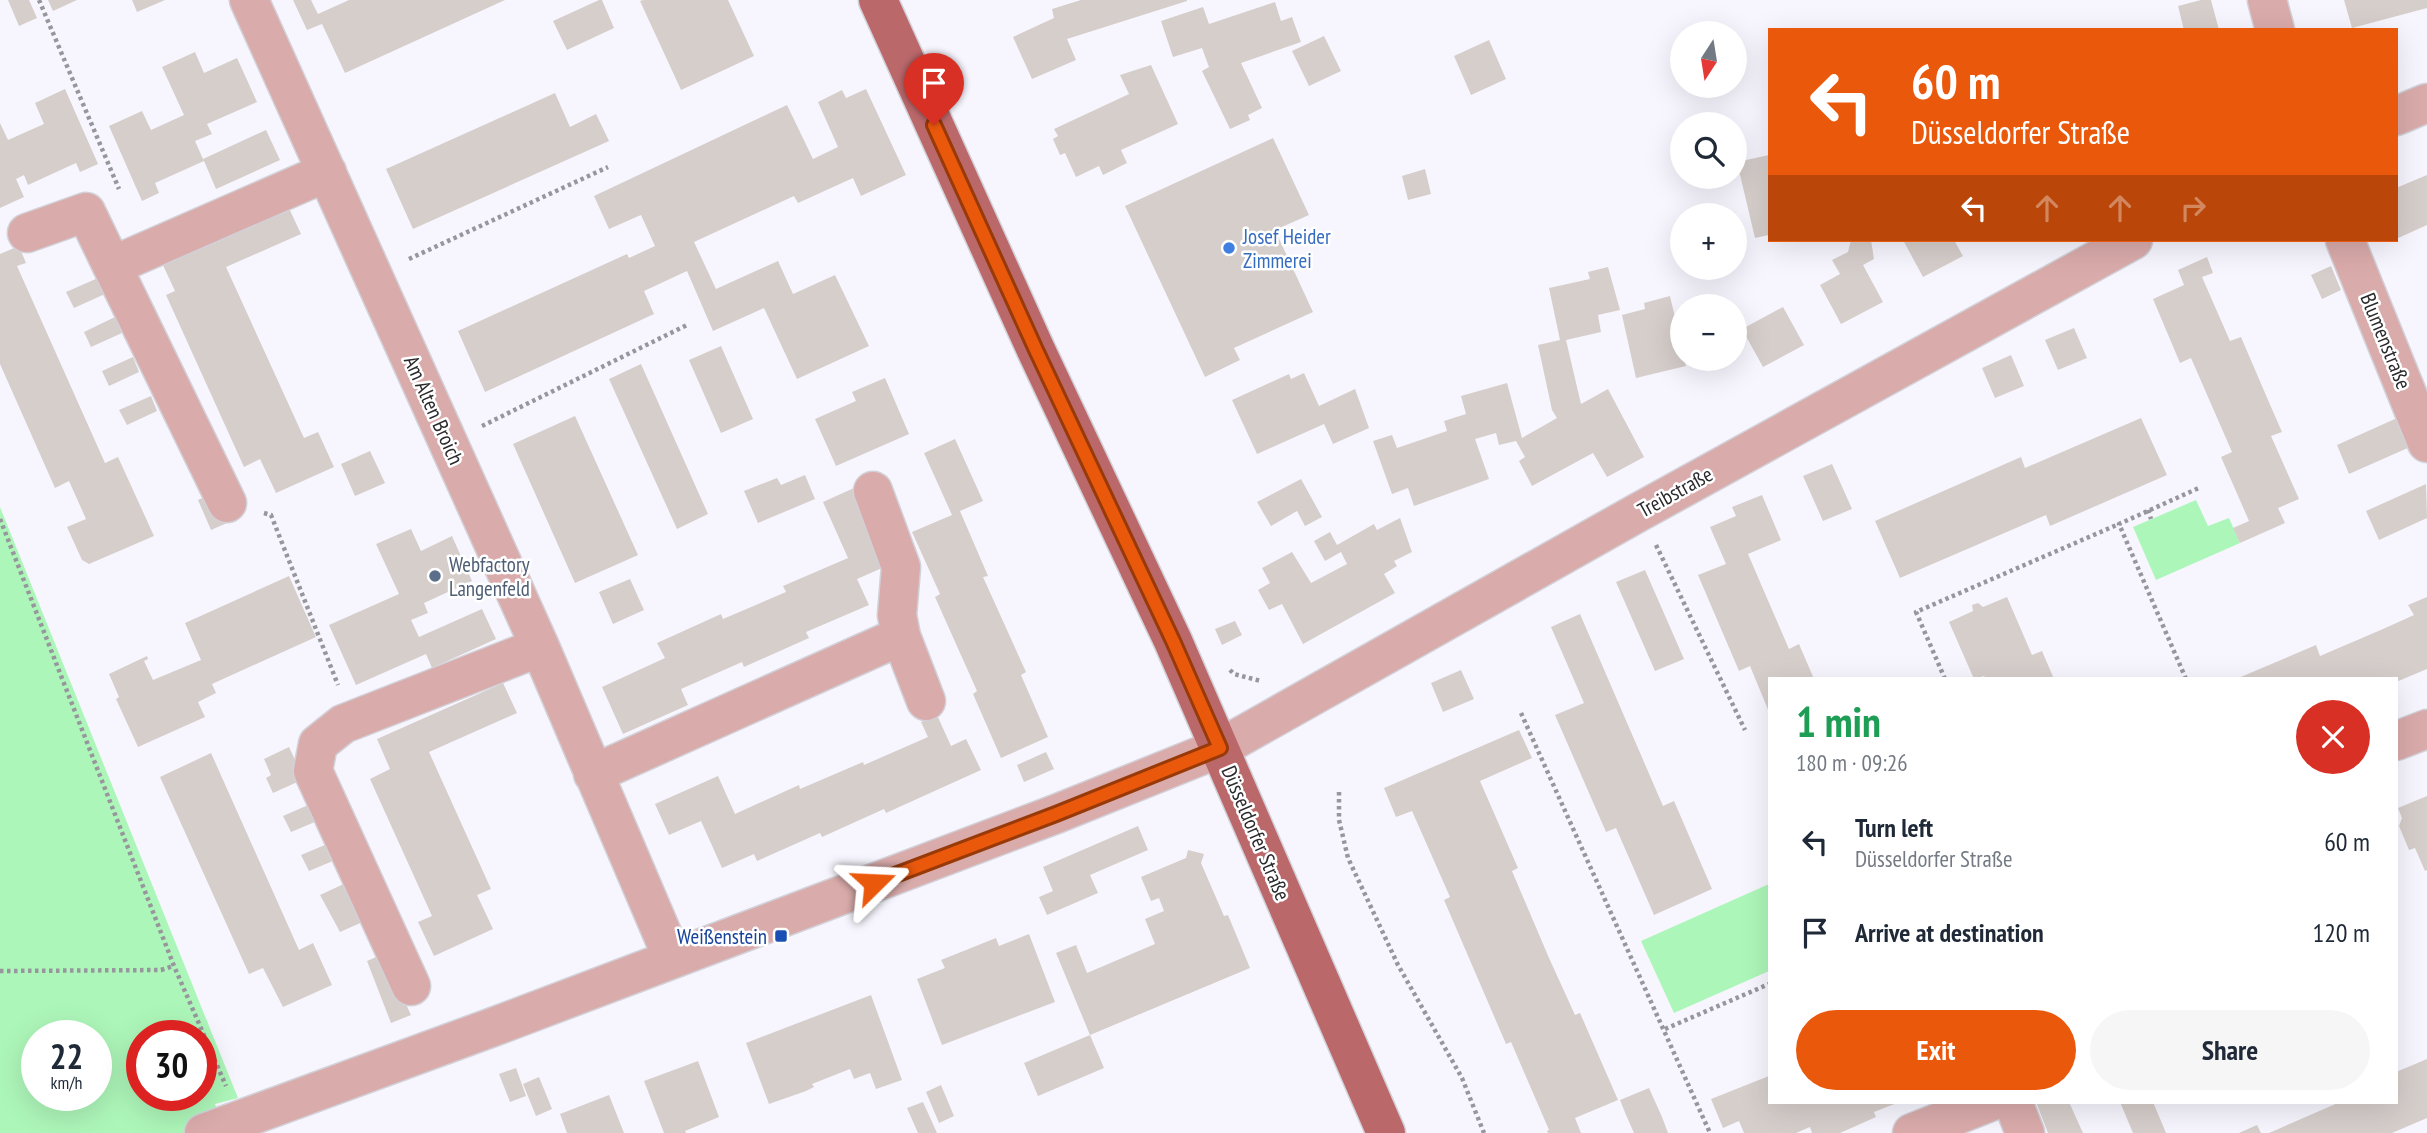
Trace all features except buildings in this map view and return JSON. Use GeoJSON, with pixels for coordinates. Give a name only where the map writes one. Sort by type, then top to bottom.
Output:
{"type":"FeatureCollection","features":[{"type":"Feature","properties":{"kind":"main road","name":"Düsseldorfer Straße"},"geometry":{"type":"LineString","coordinates":[[878,0],[1036,350],[1173,641],[1386,1133]]}},
{"type":"Feature","properties":{"kind":"street","name":"Am Alten Broich"},"geometry":{"type":"LineString","coordinates":[[249,0],[540,648],[674,959]]}},
{"type":"Feature","properties":{"kind":"street"},"geometry":{"type":"LineString","coordinates":[[2267,0],[2274,28]]}},
{"type":"Feature","properties":{"kind":"street"},"geometry":{"type":"LineString","coordinates":[[2398,115],[2427,103]]}},
{"type":"Feature","properties":{"kind":"street"},"geometry":{"type":"LineString","coordinates":[[129,258],[327,172]]}},
{"type":"Feature","properties":{"kind":"street"},"geometry":{"type":"LineString","coordinates":[[27,233],[86,212],[129,258],[227,503]]}},
{"type":"Feature","properties":{"kind":"street","name":"Treibstraße"},"geometry":{"type":"LineString","coordinates":[[1220,748],[1639,512],[2129,242]]}},
{"type":"Feature","properties":{"kind":"street","name":"Blumenstraße"},"geometry":{"type":"LineString","coordinates":[[2345,242],[2427,443]]}},
{"type":"Feature","properties":{"kind":"street"},"geometry":{"type":"LineString","coordinates":[[873,491],[901,567],[897,615],[901,636],[926,701]]}},
{"type":"Feature","properties":{"kind":"street"},"geometry":{"type":"LineString","coordinates":[[593,774],[901,636]]}},
{"type":"Feature","properties":{"kind":"street"},"geometry":{"type":"LineString","coordinates":[[411,986],[313,771],[318,744],[343,724],[540,648]]}},
{"type":"Feature","properties":{"kind":"street"},"geometry":{"type":"LineString","coordinates":[[2398,740],[2427,729]]}},
{"type":"Feature","properties":{"kind":"street"},"geometry":{"type":"LineString","coordinates":[[204,1133],[243,1126],[1056,814],[1220,748]]}},
{"type":"Feature","properties":{"kind":"street"},"geometry":{"type":"LineString","coordinates":[[1912,1133],[1985,1104]]}},
{"type":"Feature","properties":{"kind":"street"},"geometry":{"type":"LineString","coordinates":[[2014,1104],[2025,1133]]}},
{"type":"Feature","properties":{"kind":"path"},"geometry":{"type":"LineString","coordinates":[[39,0],[129,258]]}},
{"type":"Feature","properties":{"kind":"path"},"geometry":{"type":"LineString","coordinates":[[373,275],[608,167]]}},
{"type":"Feature","properties":{"kind":"path"},"geometry":{"type":"LineString","coordinates":[[448,443],[689,324]]}},
{"type":"Feature","properties":{"kind":"path"},"geometry":{"type":"LineString","coordinates":[[1944,677],[1916,611],[2201,487]]}},
{"type":"Feature","properties":{"kind":"path"},"geometry":{"type":"LineString","coordinates":[[227,503],[271,515],[338,687],[343,724]]}},
{"type":"Feature","properties":{"kind":"path"},"geometry":{"type":"LineString","coordinates":[[2148,510],[2151,519]]}},
{"type":"Feature","properties":{"kind":"path"},"geometry":{"type":"LineString","coordinates":[[1639,512],[1745,730]]}},
{"type":"Feature","properties":{"kind":"path"},"geometry":{"type":"LineString","coordinates":[[0,519],[174,966],[243,1126]]}},
{"type":"Feature","properties":{"kind":"path"},"geometry":{"type":"LineString","coordinates":[[2119,524],[2185,677]]}},
{"type":"Feature","properties":{"kind":"path"},"geometry":{"type":"LineString","coordinates":[[1227,666],[1234,674],[1261,681],[1274,680]]}},
{"type":"Feature","properties":{"kind":"path"},"geometry":{"type":"LineString","coordinates":[[1521,713],[1710,1133]]}},
{"type":"Feature","properties":{"kind":"path"},"geometry":{"type":"LineString","coordinates":[[1339,792],[1339,820],[1348,858],[1398,965],[1462,1078],[1484,1133]]}},
{"type":"Feature","properties":{"kind":"path"},"geometry":{"type":"LineString","coordinates":[[0,971],[161,970],[174,966]]}},
{"type":"Feature","properties":{"kind":"path"},"geometry":{"type":"LineString","coordinates":[[1665,1029],[1768,984]]}},
{"type":"Feature","properties":{"kind":"green space"},"geometry":{"type":"Polygon","coordinates":[[[2196,500],[2208,526],[2229,518],[2240,543],[2156,580],[2133,527],[2196,500]]]}},
{"type":"Feature","properties":{"kind":"green space"},"geometry":{"type":"Polygon","coordinates":[[[0,507],[207,1020],[126,1020],[126,1111],[217,1109],[226,1133],[0,1133],[0,507]]]}},
{"type":"Feature","properties":{"kind":"green space"},"geometry":{"type":"Polygon","coordinates":[[[1768,884],[1768,971],[1674,1013],[1641,941],[1768,884]]]}},
{"type":"Feature","properties":{"kind":"green space"},"geometry":{"type":"Polygon","coordinates":[[[217,1046],[238,1098],[217,1103],[217,1046]]]}},
{"type":"Feature","properties":{"kind":"place","name":"Josef Heider Zimmerei"},"geometry":{"type":"Point","coordinates":[1229,248]}},
{"type":"Feature","properties":{"kind":"place","name":"Webfactory Langenfeld"},"geometry":{"type":"Point","coordinates":[435,576]}},
{"type":"Feature","properties":{"kind":"place","name":"Weißenstein"},"geometry":{"type":"Point","coordinates":[781,936]}},
{"type":"Feature","properties":{"kind":"route"},"geometry":{"type":"LineString","coordinates":[[874,883],[1220,748],[934,125]]}}]}
